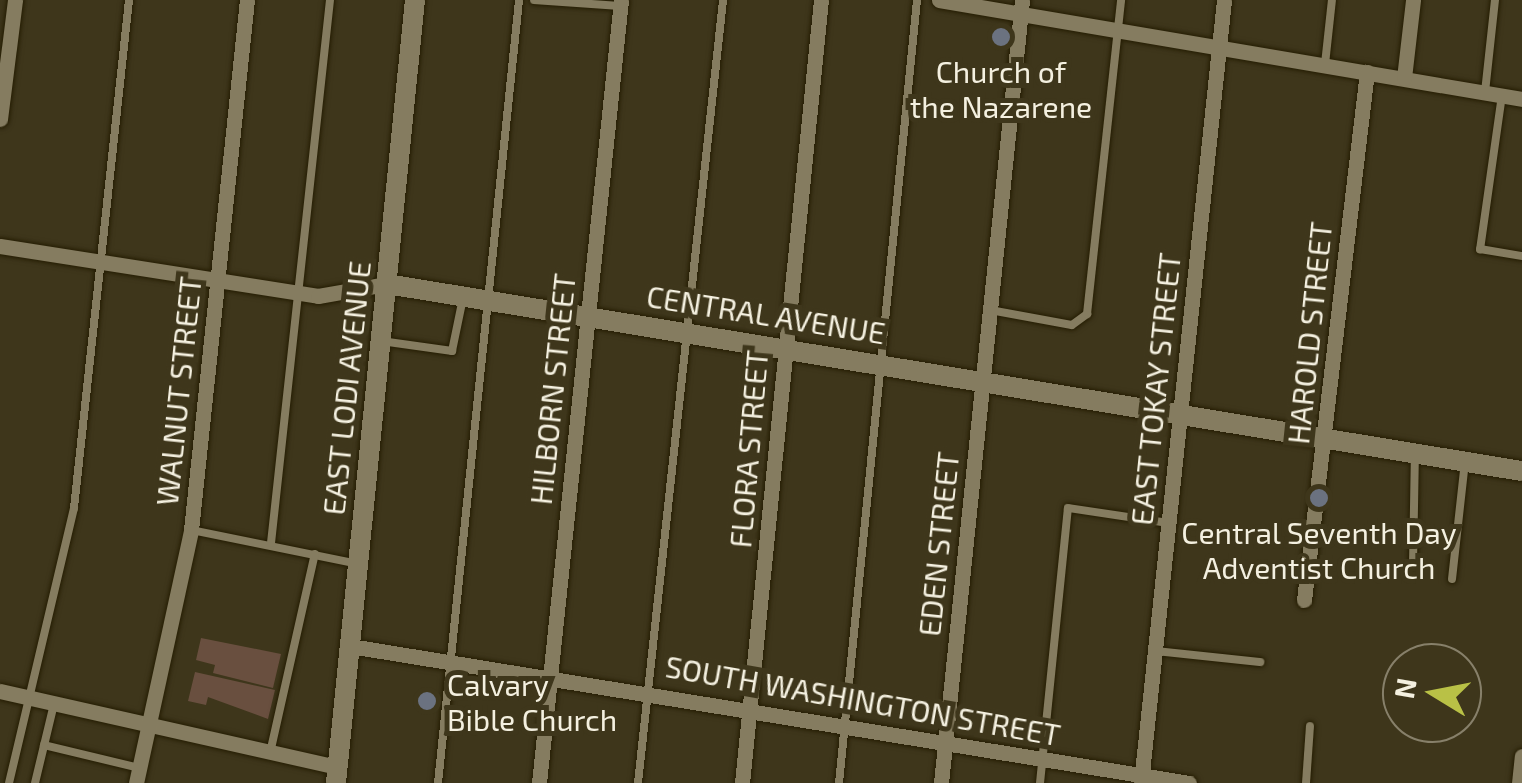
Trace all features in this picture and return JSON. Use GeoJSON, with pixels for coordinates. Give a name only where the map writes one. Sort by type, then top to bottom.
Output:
{"type":"FeatureCollection","features":[{"type":"Feature","properties":{"kind":"street"},"geometry":{"type":"LineString","coordinates":[[0,119],[15,0]]}},
{"type":"Feature","properties":{"kind":"street","name":"WALNUT STREET"},"geometry":{"type":"LineString","coordinates":[[138,775],[191,530],[247,0]]}},
{"type":"Feature","properties":{"kind":"street","name":"EAST LODI AVENUE"},"geometry":{"type":"LineString","coordinates":[[337,775],[415,0]]}},
{"type":"Feature","properties":{"kind":"street","name":"FLORA STREET"},"geometry":{"type":"LineString","coordinates":[[742,783],[821,0]]}},
{"type":"Feature","properties":{"kind":"street"},"geometry":{"type":"LineString","coordinates":[[939,0],[1021,6],[1119,30],[1522,99]]}},
{"type":"Feature","properties":{"kind":"street","name":"EAST TOKAY STREET"},"geometry":{"type":"LineString","coordinates":[[1141,779],[1224,0]]}},
{"type":"Feature","properties":{"kind":"street"},"geometry":{"type":"LineString","coordinates":[[1404,78],[1412,0]]}},
{"type":"Feature","properties":{"kind":"street","name":"HILBORN STREET"},"geometry":{"type":"LineString","coordinates":[[540,783],[621,3]]}},
{"type":"Feature","properties":{"kind":"street","name":"EDEN STREET"},"geometry":{"type":"LineString","coordinates":[[941,783],[1021,6]]}},
{"type":"Feature","properties":{"kind":"street","name":"HAROLD STREET"},"geometry":{"type":"LineString","coordinates":[[1304,600],[1367,72]]}},
{"type":"Feature","properties":{"kind":"street","name":"CENTRAL AVENUE"},"geometry":{"type":"LineString","coordinates":[[0,246],[300,293],[347,295],[387,284],[464,294],[1522,471]]}},
{"type":"Feature","properties":{"kind":"street","name":"SOUTH WASHINGTON STREET"},"geometry":{"type":"LineString","coordinates":[[350,646],[751,708],[1141,779],[1189,783]]}},
{"type":"Feature","properties":{"kind":"street"},"geometry":{"type":"LineString","coordinates":[[0,692],[270,753],[337,775]]}},
{"type":"Feature","properties":{"kind":"street"},"geometry":{"type":"LineString","coordinates":[[1519,783],[1522,756]]}},
{"type":"Feature","properties":{"kind":"lane"},"geometry":{"type":"LineString","coordinates":[[9,783],[74,508],[128,0]]}},
{"type":"Feature","properties":{"kind":"lane"},"geometry":{"type":"LineString","coordinates":[[271,544],[330,0]]}},
{"type":"Feature","properties":{"kind":"lane"},"geometry":{"type":"LineString","coordinates":[[438,783],[519,0]]}},
{"type":"Feature","properties":{"kind":"lane"},"geometry":{"type":"LineString","coordinates":[[534,0],[621,3]]}},
{"type":"Feature","properties":{"kind":"lane"},"geometry":{"type":"LineString","coordinates":[[638,783],[723,0]]}},
{"type":"Feature","properties":{"kind":"lane"},"geometry":{"type":"LineString","coordinates":[[839,783],[848,725],[918,0]]}},
{"type":"Feature","properties":{"kind":"lane"},"geometry":{"type":"LineString","coordinates":[[990,310],[1072,325],[1087,314],[1121,0]]}},
{"type":"Feature","properties":{"kind":"lane"},"geometry":{"type":"LineString","coordinates":[[1325,64],[1332,0]]}},
{"type":"Feature","properties":{"kind":"lane"},"geometry":{"type":"LineString","coordinates":[[1495,0],[1494,94],[1481,252],[1522,256]]}},
{"type":"Feature","properties":{"kind":"lane"},"geometry":{"type":"LineString","coordinates":[[381,341],[452,351],[464,294]]}},
{"type":"Feature","properties":{"kind":"lane"},"geometry":{"type":"LineString","coordinates":[[1413,564],[1415,454]]}},
{"type":"Feature","properties":{"kind":"lane"},"geometry":{"type":"LineString","coordinates":[[1452,579],[1465,462]]}},
{"type":"Feature","properties":{"kind":"lane"},"geometry":{"type":"LineString","coordinates":[[1040,783],[1068,508],[1168,523]]}},
{"type":"Feature","properties":{"kind":"lane"},"geometry":{"type":"LineString","coordinates":[[191,530],[358,564]]}},
{"type":"Feature","properties":{"kind":"lane"},"geometry":{"type":"LineString","coordinates":[[270,753],[315,554]]}},
{"type":"Feature","properties":{"kind":"lane"},"geometry":{"type":"LineString","coordinates":[[1155,651],[1260,662]]}},
{"type":"Feature","properties":{"kind":"lane"},"geometry":{"type":"LineString","coordinates":[[35,783],[54,704]]}},
{"type":"Feature","properties":{"kind":"lane"},"geometry":{"type":"LineString","coordinates":[[1306,783],[1310,726]]}},
{"type":"Feature","properties":{"kind":"lane"},"geometry":{"type":"LineString","coordinates":[[44,745],[138,775]]}},
{"type":"Feature","properties":{"kind":"building"},"geometry":{"type":"Polygon","coordinates":[[[201,638],[281,654],[273,688],[213,673],[215,665],[196,660],[201,638]]]}},
{"type":"Feature","properties":{"kind":"building"},"geometry":{"type":"Polygon","coordinates":[[[195,672],[275,690],[268,719],[208,697],[206,705],[188,701],[195,672]]]}},
{"type":"Feature","properties":{"kind":"place","name":"Church of the Nazarene"},"geometry":{"type":"Point","coordinates":[1001,37]}},
{"type":"Feature","properties":{"kind":"place","name":"Central Seventh Day Adventist Church"},"geometry":{"type":"Point","coordinates":[1319,498]}},
{"type":"Feature","properties":{"kind":"place","name":"Calvary Bible Church"},"geometry":{"type":"Point","coordinates":[427,701]}}]}
